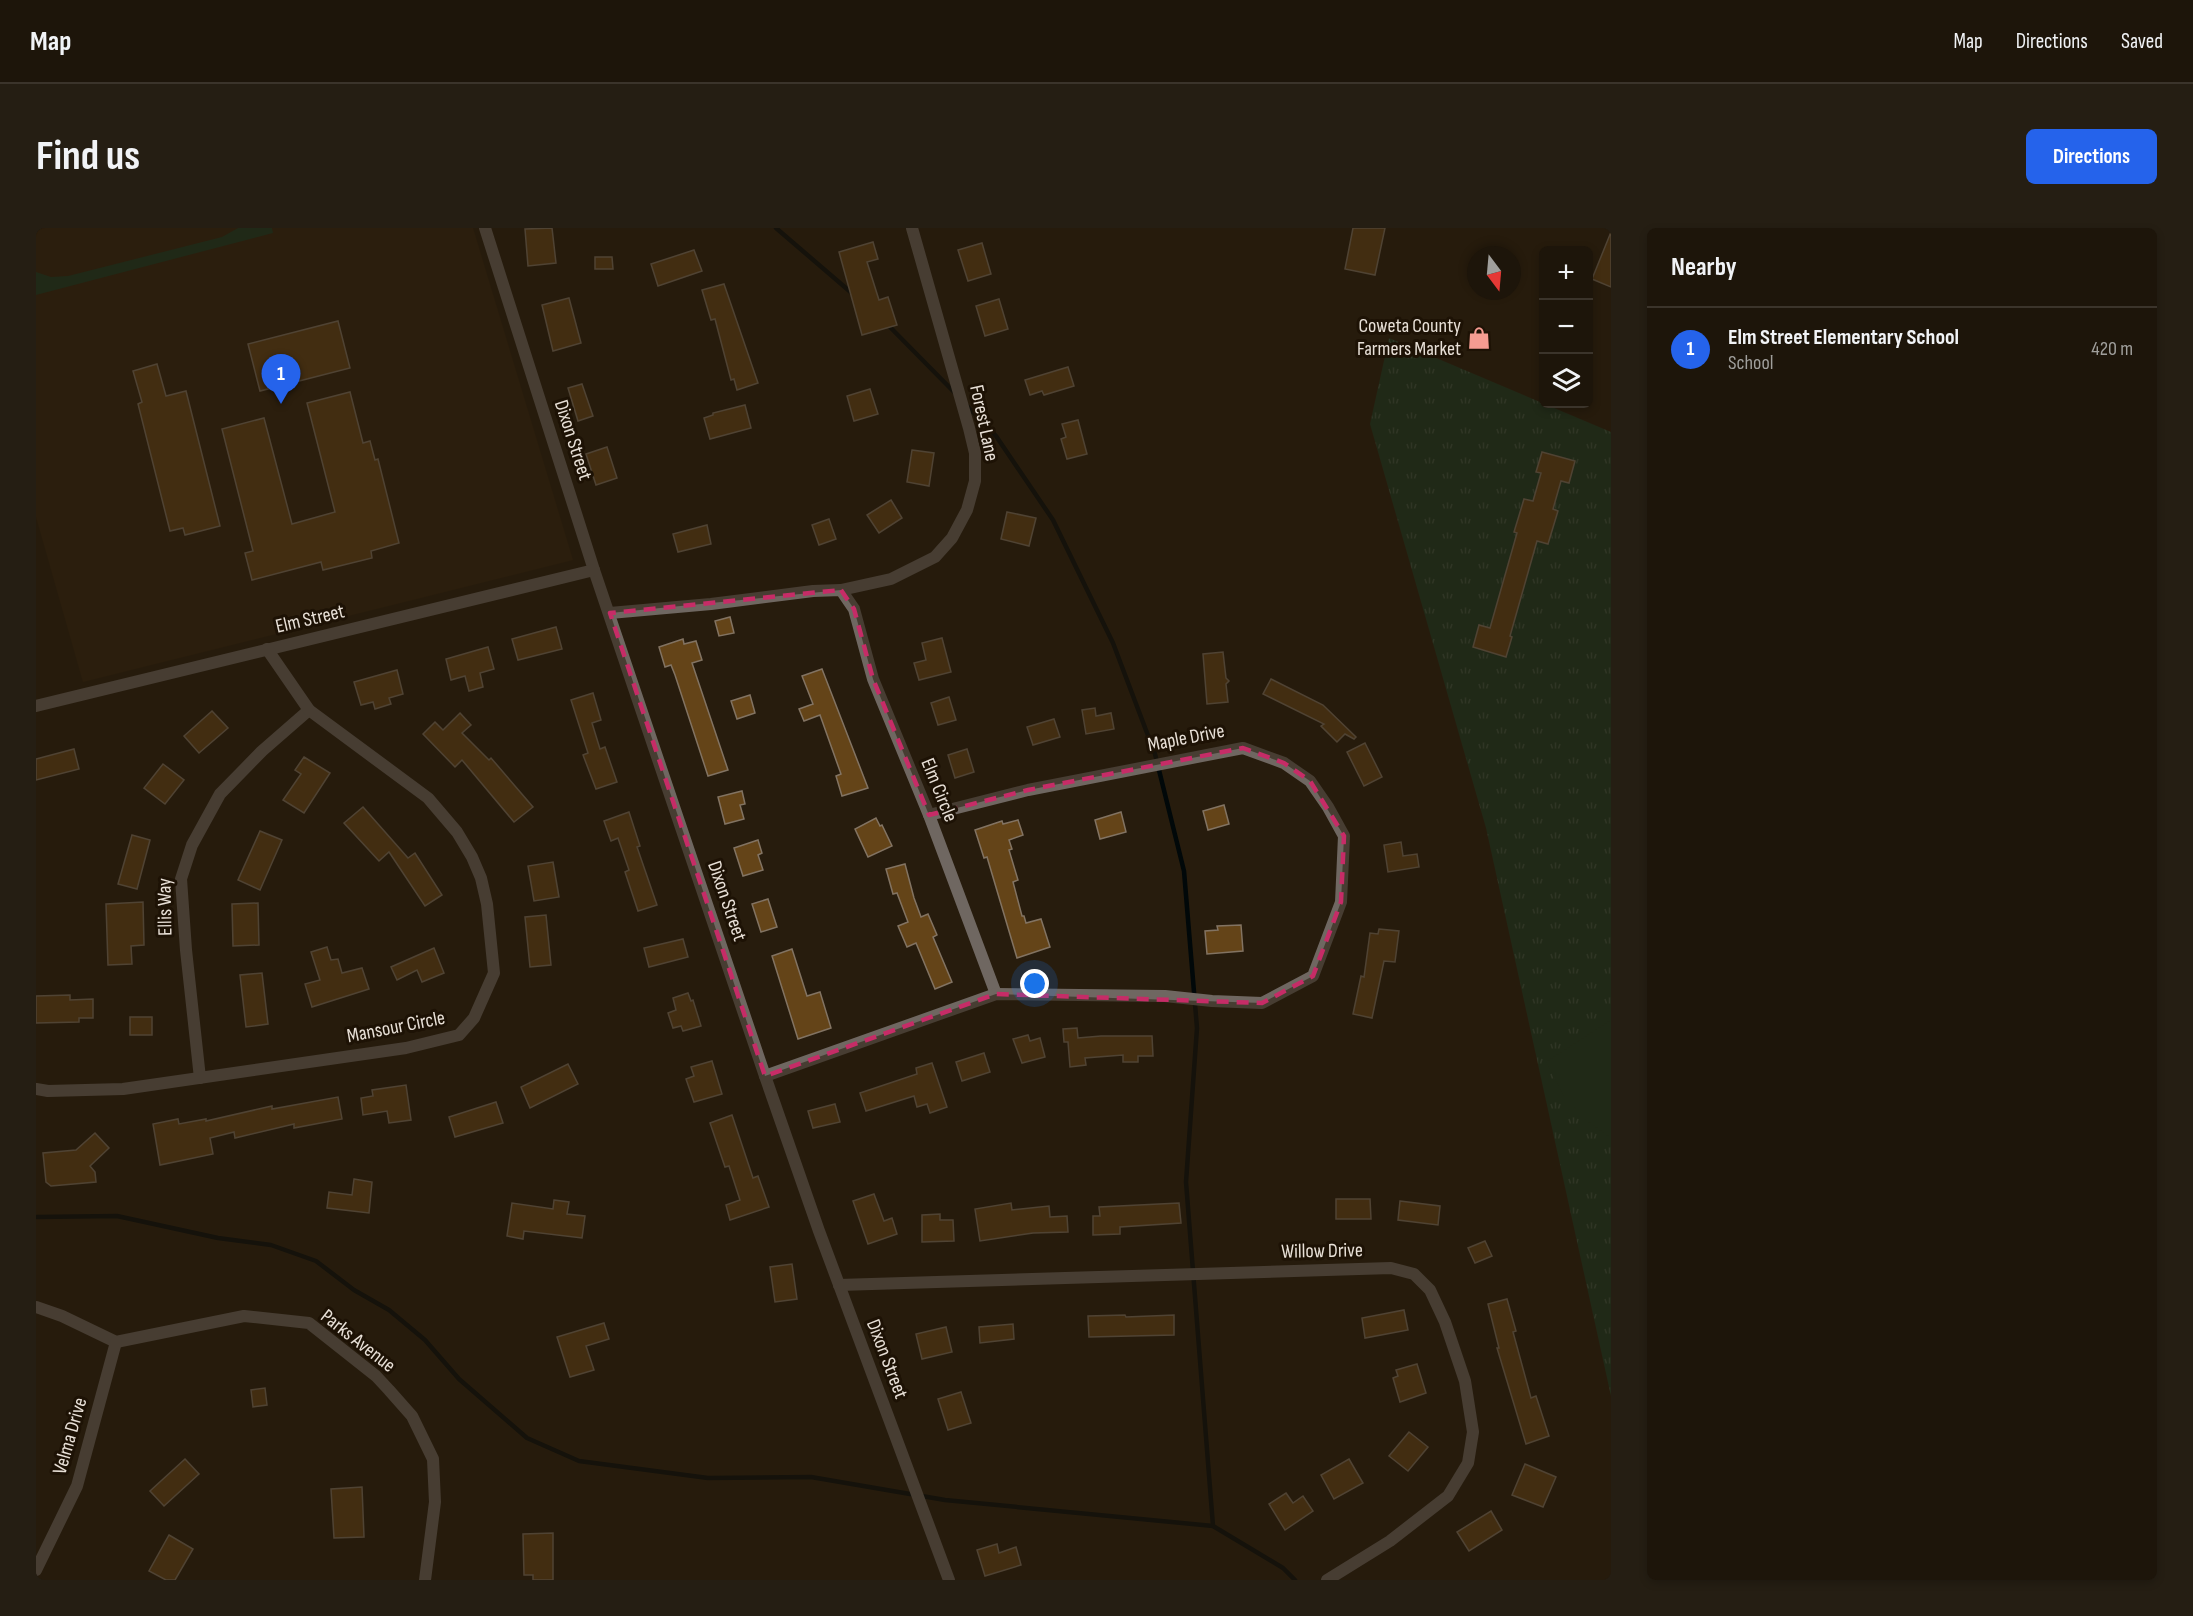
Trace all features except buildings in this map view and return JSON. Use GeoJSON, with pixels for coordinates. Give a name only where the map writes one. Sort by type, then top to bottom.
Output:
{"type":"FeatureCollection","features":[{"type":"Feature","properties":{"kind":"street","name":"Dixon Street"},"geometry":{"type":"LineString","coordinates":[[485,228],[594,570],[765,1076],[839,1285],[949,1580]]}},
{"type":"Feature","properties":{"kind":"street","name":"Forest Lane"},"geometry":{"type":"LineString","coordinates":[[841,590],[891,579],[934,557],[952,538],[967,510],[975,481],[975,453],[971,436],[912,228]]}},
{"type":"Feature","properties":{"kind":"street","name":"Elm Street"},"geometry":{"type":"LineString","coordinates":[[36,706],[594,570]]}},
{"type":"Feature","properties":{"kind":"street"},"geometry":{"type":"LineString","coordinates":[[610,613],[841,590]]}},
{"type":"Feature","properties":{"kind":"street","name":"Elm Circle"},"geometry":{"type":"LineString","coordinates":[[841,590],[854,609],[873,679],[929,815],[996,994]]}},
{"type":"Feature","properties":{"kind":"street","name":"Mansour Circle"},"geometry":{"type":"LineString","coordinates":[[36,1089],[48,1091],[123,1089],[406,1048],[459,1035],[474,1018],[494,973],[488,904],[476,867],[458,832],[428,798],[309,710],[267,649]]}},
{"type":"Feature","properties":{"kind":"street","name":"Ellis Way"},"geometry":{"type":"LineString","coordinates":[[200,1078],[181,879],[192,845],[220,795],[262,752],[309,710]]}},
{"type":"Feature","properties":{"kind":"street","name":"Maple Drive"},"geometry":{"type":"LineString","coordinates":[[929,815],[1028,790],[1243,748],[1284,763],[1310,781],[1344,836],[1341,902],[1313,976],[1262,1003],[1165,996],[996,994]]}},
{"type":"Feature","properties":{"kind":"street"},"geometry":{"type":"LineString","coordinates":[[765,1076],[996,994]]}},
{"type":"Feature","properties":{"kind":"street","name":"Willow Drive"},"geometry":{"type":"LineString","coordinates":[[839,1285],[1391,1268],[1414,1274],[1431,1290],[1445,1322],[1465,1381],[1473,1432],[1468,1463],[1448,1496],[1390,1541],[1327,1580]]}},
{"type":"Feature","properties":{"kind":"street"},"geometry":{"type":"LineString","coordinates":[[36,1307],[62,1316],[116,1342]]}},
{"type":"Feature","properties":{"kind":"street","name":"Parks Avenue"},"geometry":{"type":"LineString","coordinates":[[116,1342],[244,1316],[309,1323],[376,1376],[412,1416],[433,1459],[435,1502],[425,1580]]}},
{"type":"Feature","properties":{"kind":"street","name":"Velma Drive"},"geometry":{"type":"LineString","coordinates":[[36,1570],[77,1486],[116,1342]]}},
{"type":"Feature","properties":{"kind":"highlighted area"},"geometry":{"type":"Polygon","coordinates":[[[841,590],[854,609],[873,679],[929,815],[1028,790],[1243,748],[1284,763],[1310,781],[1344,836],[1341,902],[1313,976],[1262,1003],[996,994],[765,1076],[610,613],[841,590]]]}},
{"type":"Feature","properties":{"kind":"shaded area"},"geometry":{"type":"Polygon","coordinates":[[[36,228],[473,228],[573,560],[83,682],[36,517],[36,228]]]}},
{"type":"Feature","properties":{"kind":"shaded area","name":"Coweta County Farmers Market"},"geometry":{"type":"Polygon","coordinates":[[[1471,330],[1490,338],[1487,346],[1468,338],[1471,330]]]}},
{"type":"Feature","properties":{"kind":"green space"},"geometry":{"type":"Polygon","coordinates":[[[238,228],[272,228],[273,233],[36,295],[36,272],[51,277],[68,276],[222,237],[238,228]]]}},
{"type":"Feature","properties":{"kind":"green space"},"geometry":{"type":"Polygon","coordinates":[[[1389,338],[1539,402],[1539,408],[1554,408],[1611,432],[1611,1396],[1486,828],[1370,424],[1389,338]]]}},
{"type":"Feature","properties":{"kind":"green space"},"geometry":{"type":"Polygon","coordinates":[[[1611,1020],[1611,1138],[1586,1120],[1564,1096],[1546,1062],[1611,1020]]]}},
{"type":"Feature","properties":{"kind":"waterway"},"geometry":{"type":"LineString","coordinates":[[776,228],[854,295]]}},
{"type":"Feature","properties":{"kind":"waterway"},"geometry":{"type":"LineString","coordinates":[[887,324],[955,393]]}},
{"type":"Feature","properties":{"kind":"waterway"},"geometry":{"type":"LineString","coordinates":[[967,406],[996,436],[1053,520],[1113,643],[1155,754],[1184,871],[1197,1028],[1186,1182],[1213,1526]]}},
{"type":"Feature","properties":{"kind":"waterway"},"geometry":{"type":"LineString","coordinates":[[36,1217],[117,1216],[218,1238],[271,1245],[316,1261],[354,1290],[389,1310],[425,1340],[459,1379],[527,1438],[579,1461],[708,1478],[811,1477],[945,1500],[1213,1526],[1283,1568],[1295,1580]]}},
{"type":"Feature","properties":{"kind":"place","name":"Coweta County Farmers Market"},"geometry":{"type":"Point","coordinates":[1479,338]}},
{"type":"Feature","properties":{"kind":"place","name":"Elm Street Elementary School"},"geometry":{"type":"Point","coordinates":[281,404]}}]}
